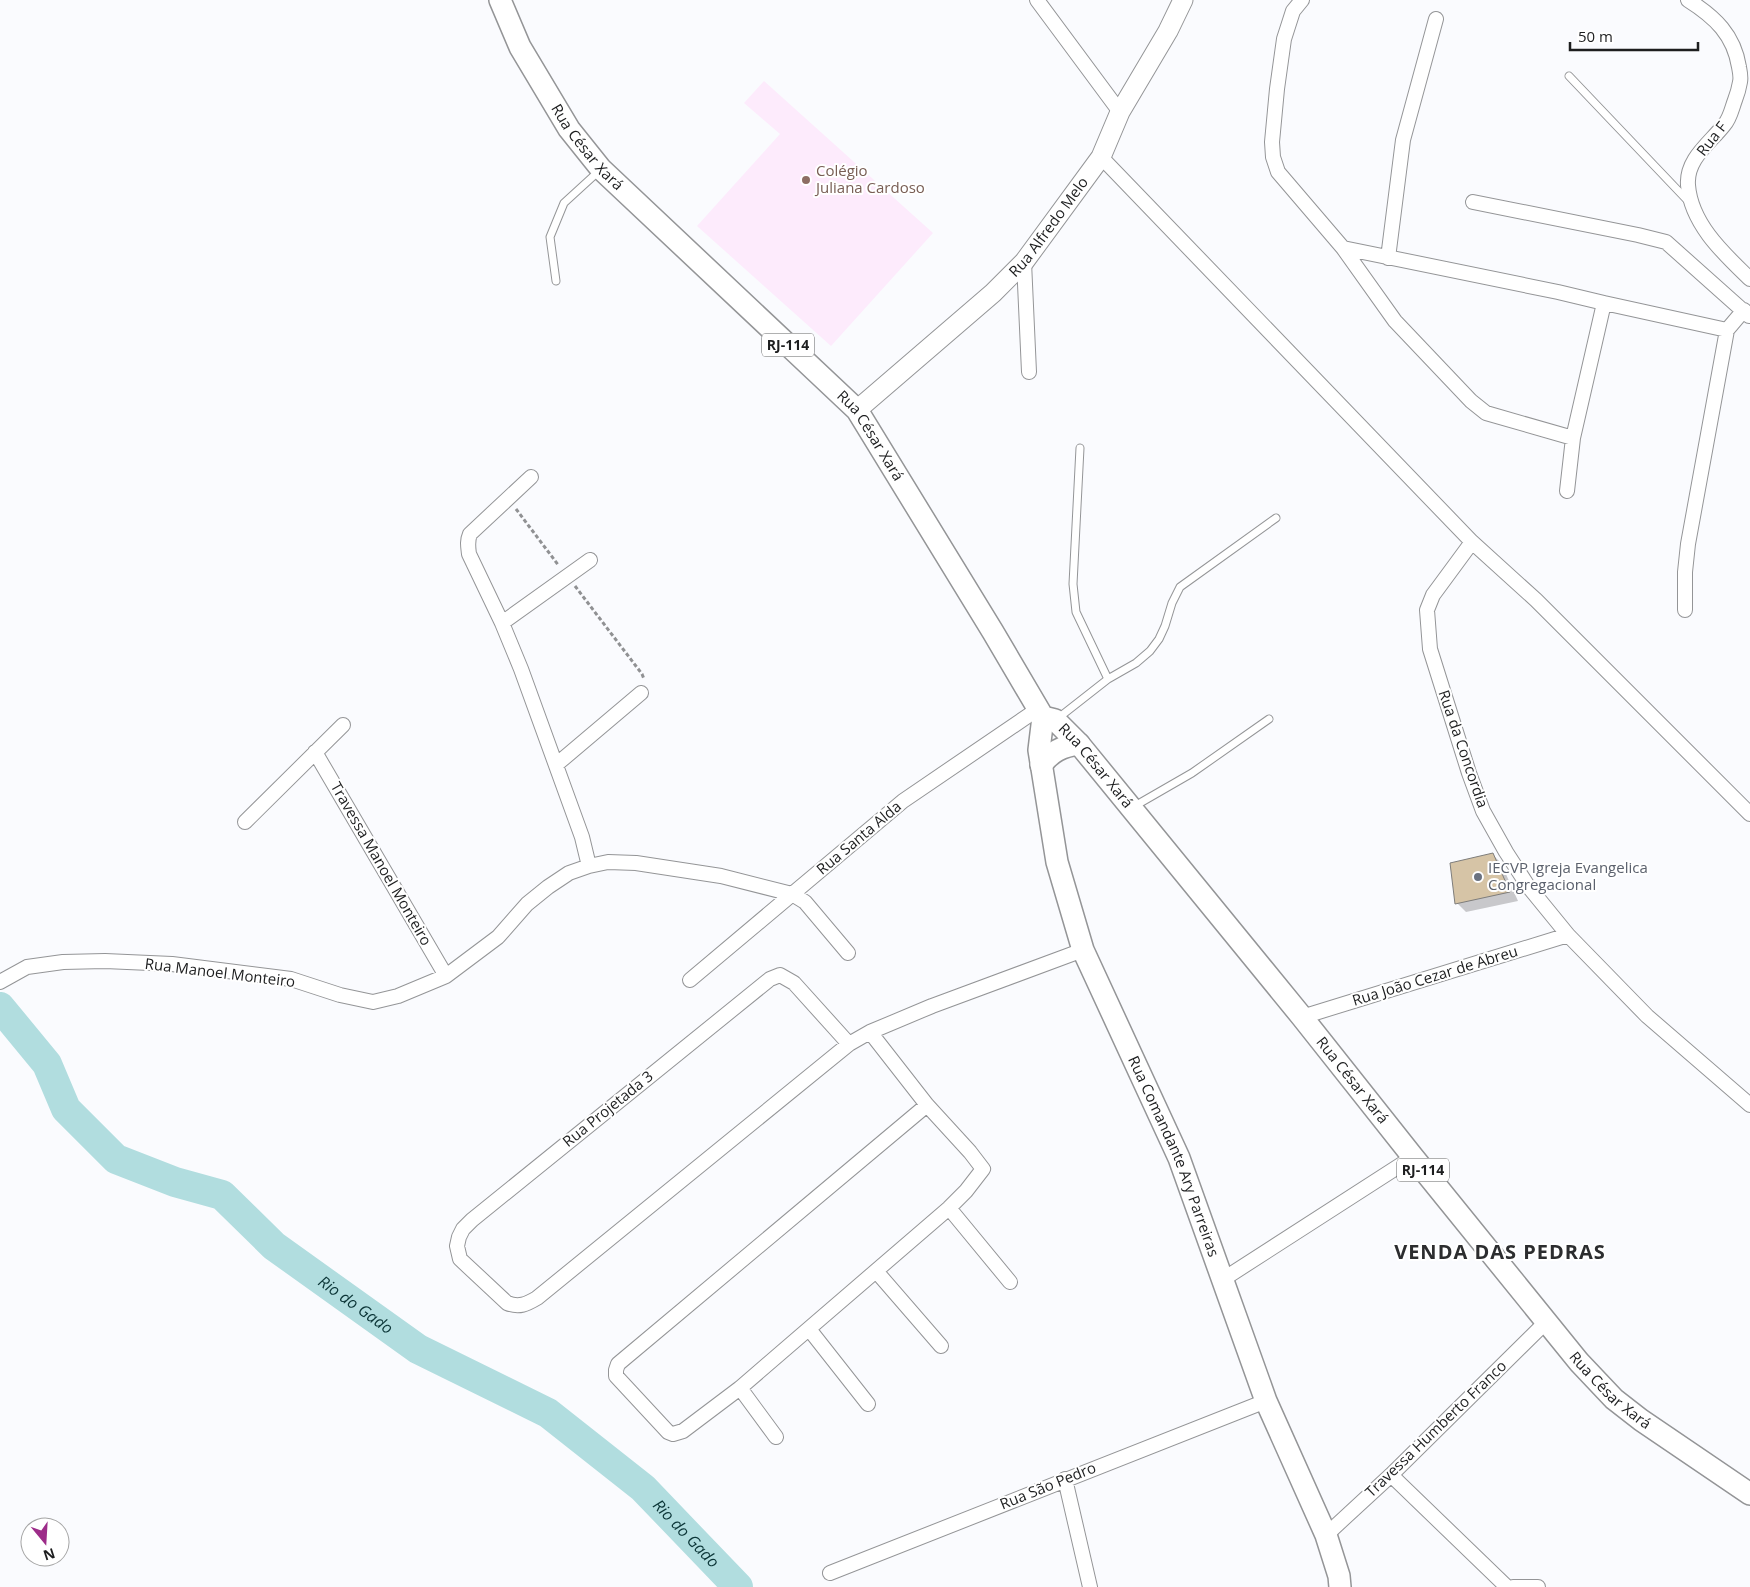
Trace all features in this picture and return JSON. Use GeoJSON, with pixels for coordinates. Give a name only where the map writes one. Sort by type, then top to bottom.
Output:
{"type":"FeatureCollection","features":[{"type":"Feature","properties":{"kind":"main road","name":"Rua César Xará"},"geometry":{"type":"LineString","coordinates":[[500,0],[520,47],[564,121],[601,169],[857,410],[1045,716],[1079,744],[1302,1017],[1579,1362],[1614,1399],[1649,1426],[1749,1494]]}},
{"type":"Feature","properties":{"kind":"main road","name":"Rua Comandante Ary Parreiras"},"geometry":{"type":"LineString","coordinates":[[1045,716],[1039,750],[1041,765],[1057,862],[1083,950],[1179,1158],[1266,1400],[1326,1535],[1339,1576],[1340,1587]]}},
{"type":"Feature","properties":{"kind":"main road"},"geometry":{"type":"LineString","coordinates":[[1041,765],[1048,756],[1057,750],[1079,744]]}},
{"type":"Feature","properties":{"kind":"street"},"geometry":{"type":"LineString","coordinates":[[1037,0],[1120,112]]}},
{"type":"Feature","properties":{"kind":"street","name":"Rua Alfredo Melo"},"geometry":{"type":"LineString","coordinates":[[857,410],[992,293],[1024,262],[1101,157],[1120,112],[1168,31],[1183,0]]}},
{"type":"Feature","properties":{"kind":"street"},"geometry":{"type":"LineString","coordinates":[[1302,0],[1294,11],[1284,38],[1272,142],[1273,158],[1278,172],[1343,248],[1396,321],[1471,401],[1486,413],[1573,438]]}},
{"type":"Feature","properties":{"kind":"street","name":"Rua F"},"geometry":{"type":"LineString","coordinates":[[1688,0],[1701,8],[1725,30],[1737,55],[1741,80],[1726,123],[1700,152],[1690,169],[1688,185],[1693,207],[1702,226],[1724,254],[1750,279]]}},
{"type":"Feature","properties":{"kind":"street"},"geometry":{"type":"LineString","coordinates":[[1388,258],[1403,140],[1436,19]]}},
{"type":"Feature","properties":{"kind":"street"},"geometry":{"type":"LineString","coordinates":[[1101,157],[1472,542],[1536,600],[1750,814]]}},
{"type":"Feature","properties":{"kind":"street"},"geometry":{"type":"LineString","coordinates":[[1473,202],[1666,242],[1747,313],[1727,330],[1688,544],[1685,610]]}},
{"type":"Feature","properties":{"kind":"street"},"geometry":{"type":"LineString","coordinates":[[1343,248],[1558,292],[1604,304],[1727,330]]}},
{"type":"Feature","properties":{"kind":"street"},"geometry":{"type":"LineString","coordinates":[[1024,262],[1028,372]]}},
{"type":"Feature","properties":{"kind":"street"},"geometry":{"type":"LineString","coordinates":[[1567,491],[1573,438],[1604,304]]}},
{"type":"Feature","properties":{"kind":"street"},"geometry":{"type":"LineString","coordinates":[[530,477],[470,534],[468,539],[469,554],[502,623],[556,764],[582,837],[589,866]]}},
{"type":"Feature","properties":{"kind":"street","name":"Rua da Concordia"},"geometry":{"type":"LineString","coordinates":[[1472,542],[1433,595],[1427,610],[1430,649],[1469,774],[1483,810],[1506,852],[1528,886],[1568,935],[1647,1016],[1750,1105]]}},
{"type":"Feature","properties":{"kind":"street"},"geometry":{"type":"LineString","coordinates":[[502,623],[590,560]]}},
{"type":"Feature","properties":{"kind":"street"},"geometry":{"type":"LineString","coordinates":[[556,764],[641,693]]}},
{"type":"Feature","properties":{"kind":"street","name":"Rua Santa Alda"},"geometry":{"type":"LineString","coordinates":[[690,980],[903,801],[1045,716]]}},
{"type":"Feature","properties":{"kind":"street"},"geometry":{"type":"LineString","coordinates":[[245,822],[343,725]]}},
{"type":"Feature","properties":{"kind":"street","name":"Travessa Manoel Monteiro"},"geometry":{"type":"LineString","coordinates":[[315,752],[446,976]]}},
{"type":"Feature","properties":{"kind":"street","name":"Rua Manoel Monteiro"},"geometry":{"type":"LineString","coordinates":[[0,982],[27,967],[63,962],[104,961],[172,964],[291,980],[340,995],[373,1002],[398,996],[446,976],[498,936],[527,904],[548,887],[569,873],[608,862],[655,866],[721,876],[792,894],[805,902],[848,953]]}},
{"type":"Feature","properties":{"kind":"street","name":"Rua João Cezar de Abreu"},"geometry":{"type":"LineString","coordinates":[[1302,1017],[1568,935]]}},
{"type":"Feature","properties":{"kind":"street"},"geometry":{"type":"LineString","coordinates":[[849,1044],[870,1032],[941,1003],[1083,950]]}},
{"type":"Feature","properties":{"kind":"street","name":"Rua Projetada 3"},"geometry":{"type":"LineString","coordinates":[[780,975],[794,983],[849,1044],[537,1298],[527,1304],[519,1306],[507,1303],[460,1259],[459,1237],[463,1229],[472,1220],[770,979],[780,975]]}},
{"type":"Feature","properties":{"kind":"street"},"geometry":{"type":"LineString","coordinates":[[870,1032],[927,1105],[983,1169],[966,1192],[949,1208],[740,1388],[683,1431],[673,1434],[668,1432],[616,1376],[618,1364],[927,1105]]}},
{"type":"Feature","properties":{"kind":"street"},"geometry":{"type":"LineString","coordinates":[[1222,1280],[1413,1157]]}},
{"type":"Feature","properties":{"kind":"street"},"geometry":{"type":"LineString","coordinates":[[949,1208],[1010,1282]]}},
{"type":"Feature","properties":{"kind":"street"},"geometry":{"type":"LineString","coordinates":[[876,1271],[941,1346]]}},
{"type":"Feature","properties":{"kind":"street","name":"Travessa Humberto Franco"},"geometry":{"type":"LineString","coordinates":[[1326,1535],[1391,1475],[1546,1322]]}},
{"type":"Feature","properties":{"kind":"street"},"geometry":{"type":"LineString","coordinates":[[809,1329],[868,1404]]}},
{"type":"Feature","properties":{"kind":"street"},"geometry":{"type":"LineString","coordinates":[[740,1388],[776,1437]]}},
{"type":"Feature","properties":{"kind":"street","name":"Rua São Pedro"},"geometry":{"type":"LineString","coordinates":[[830,1573],[1266,1400]]}},
{"type":"Feature","properties":{"kind":"street"},"geometry":{"type":"LineString","coordinates":[[1391,1475],[1514,1587],[1538,1587]]}},
{"type":"Feature","properties":{"kind":"street"},"geometry":{"type":"LineString","coordinates":[[1065,1480],[1090,1587]]}},
{"type":"Feature","properties":{"kind":"lane"},"geometry":{"type":"LineString","coordinates":[[1569,76],[1693,207]]}},
{"type":"Feature","properties":{"kind":"lane"},"geometry":{"type":"LineString","coordinates":[[556,281],[550,237],[564,203],[601,169]]}},
{"type":"Feature","properties":{"kind":"lane"},"geometry":{"type":"LineString","coordinates":[[1080,448],[1073,584],[1076,612],[1108,679]]}},
{"type":"Feature","properties":{"kind":"lane"},"geometry":{"type":"LineString","coordinates":[[1045,716],[1136,663],[1154,645],[1165,626],[1172,603],[1180,588],[1276,518]]}},
{"type":"Feature","properties":{"kind":"lane"},"geometry":{"type":"LineString","coordinates":[[1131,808],[1192,773],[1269,719]]}},
{"type":"Feature","properties":{"kind":"path"},"geometry":{"type":"LineString","coordinates":[[508,498],[642,674],[644,684],[641,693]]}},
{"type":"Feature","properties":{"kind":"shaded area","name":"Colégio Juliana Cardoso"},"geometry":{"type":"Polygon","coordinates":[[[764,81],[933,233],[831,346],[697,226],[780,134],[744,103],[764,81]]]}},
{"type":"Feature","properties":{"kind":"building","name":"IECVP Igreja Evangelica Congregacional"},"geometry":{"type":"Polygon","coordinates":[[[1493,853],[1510,892],[1455,904],[1450,863],[1493,853]]]}},
{"type":"Feature","properties":{"kind":"waterway","name":"Rio do Gado"},"geometry":{"type":"LineString","coordinates":[[0,1007],[47,1064],[66,1109],[116,1159],[175,1182],[222,1195],[274,1246],[418,1349],[548,1413],[643,1488],[738,1587]]}},
{"type":"Feature","properties":{"kind":"place","name":"Colégio Juliana Cardoso"},"geometry":{"type":"Point","coordinates":[806,180]}},
{"type":"Feature","properties":{"kind":"place","name":"IECVP Igreja Evangelica Congregacional"},"geometry":{"type":"Point","coordinates":[1478,877]}},
{"type":"Feature","properties":{"kind":"district","name":"VENDA DAS PEDRAS"},"geometry":{"type":"Point","coordinates":[1500,1252]}}]}
